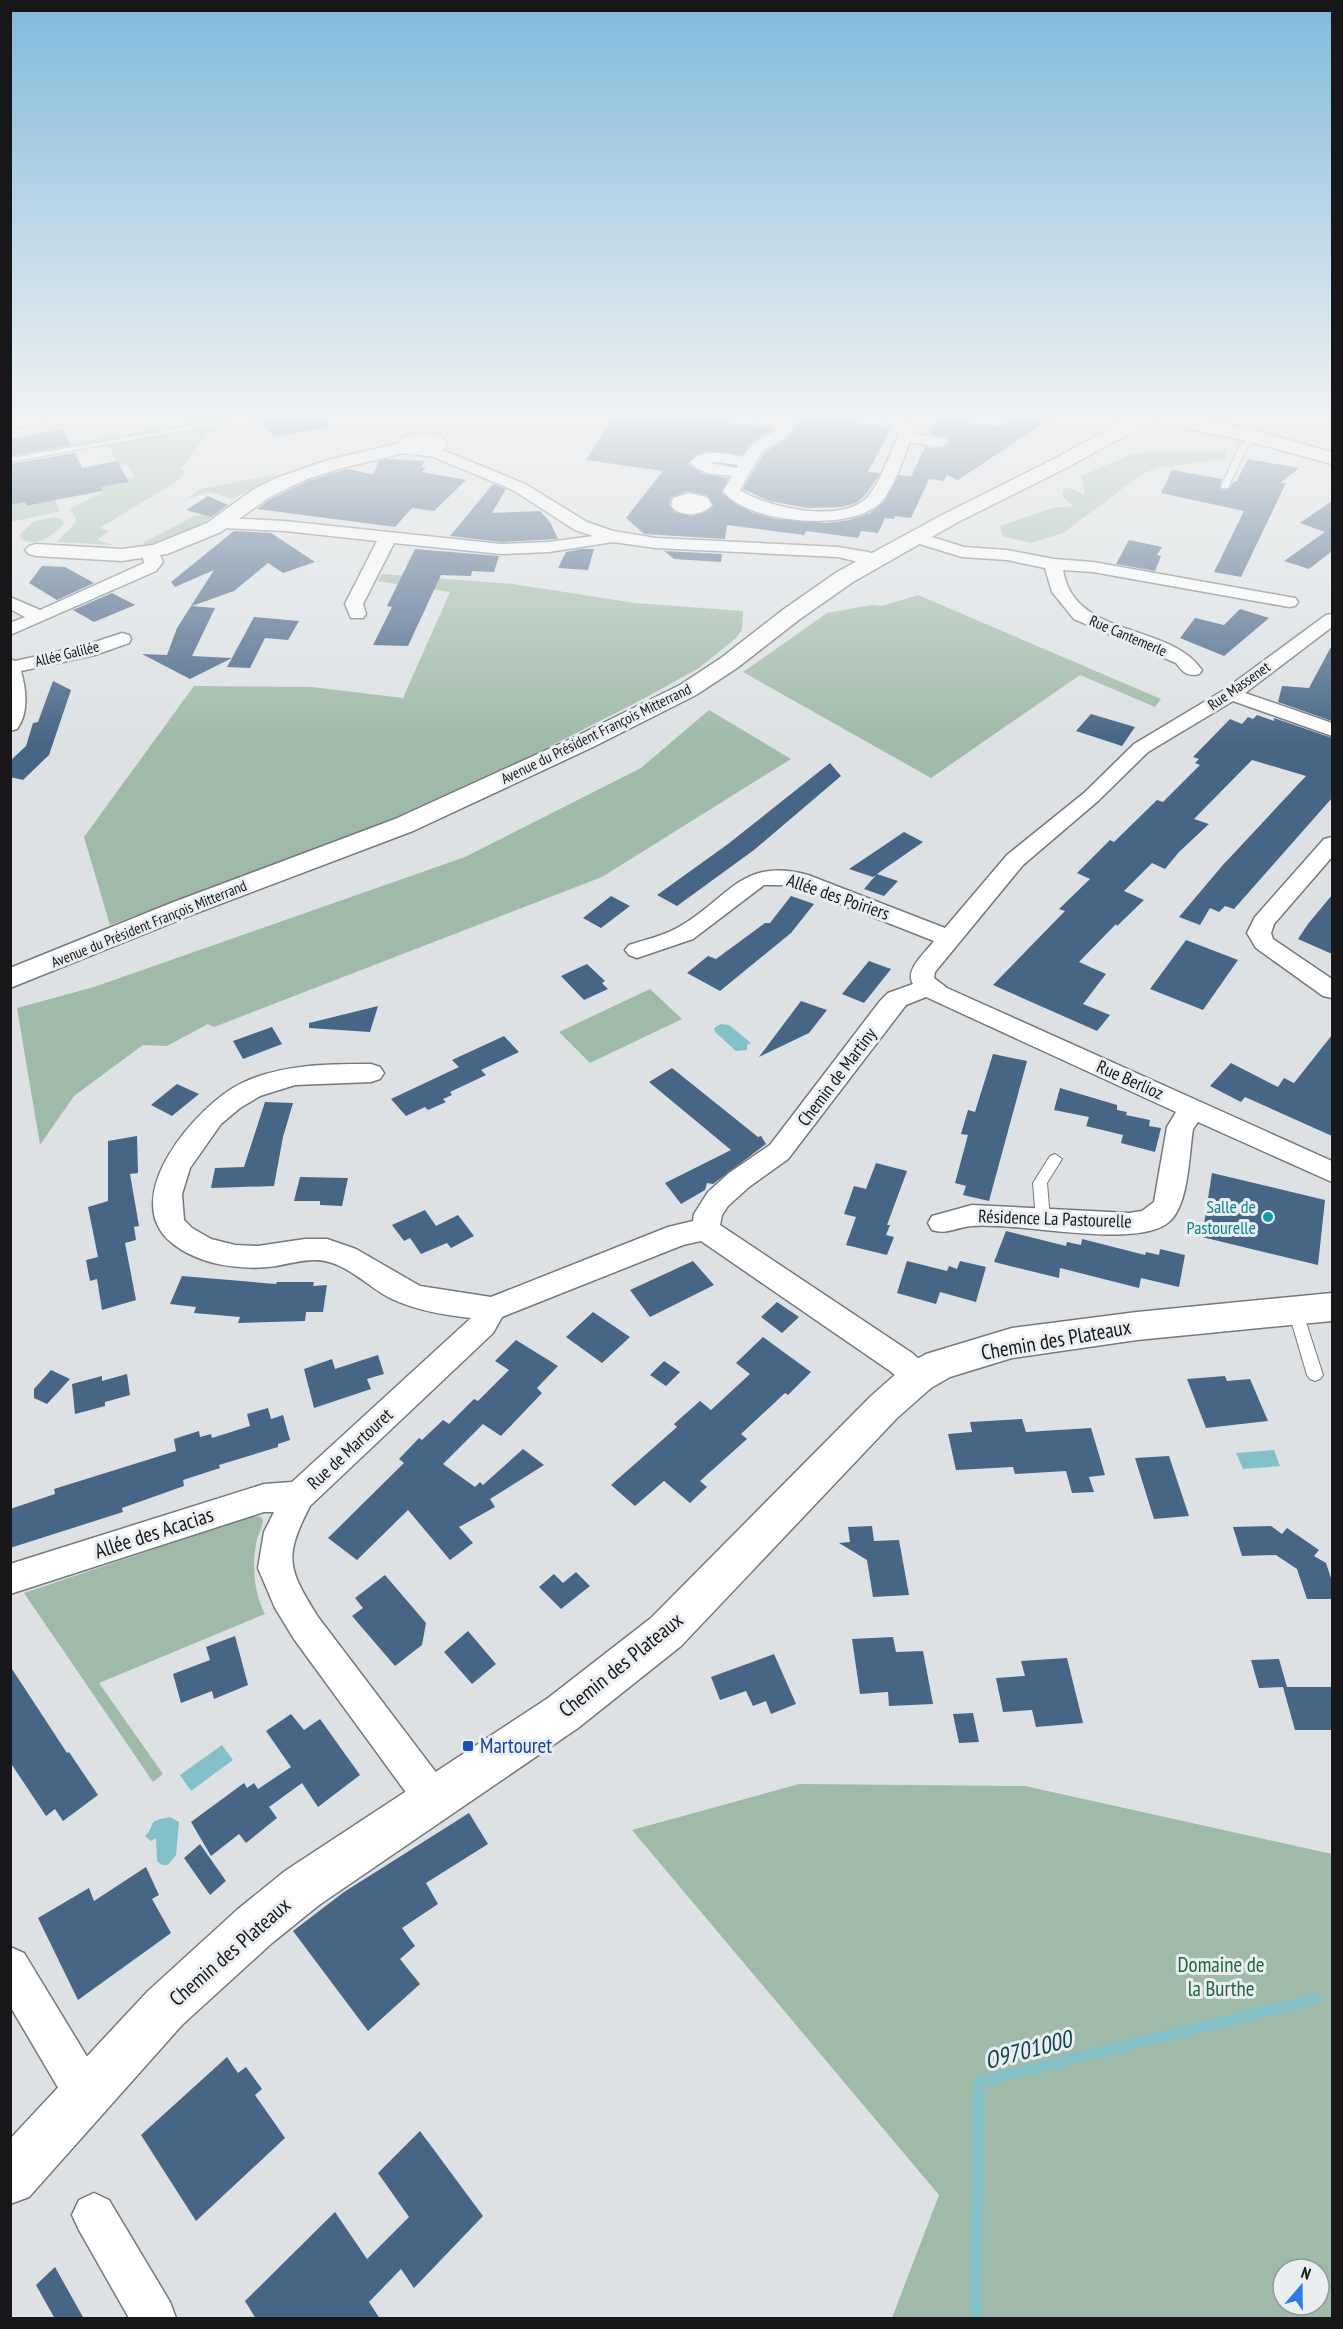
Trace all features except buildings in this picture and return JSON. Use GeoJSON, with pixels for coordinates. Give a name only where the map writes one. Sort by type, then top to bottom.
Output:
{"type":"FeatureCollection","features":[{"type":"Feature","properties":{"kind":"street"},"geometry":{"type":"LineString","coordinates":[[10,630],[102,589],[125,565],[205,537],[216,531],[220,526]]}},
{"type":"Feature","properties":{"kind":"street"},"geometry":{"type":"LineString","coordinates":[[278,526],[518,549],[579,544],[606,539],[610,536]]}},
{"type":"Feature","properties":{"kind":"street"},"geometry":{"type":"LineString","coordinates":[[581,526],[610,536],[656,543],[838,552],[875,561]]}},
{"type":"Feature","properties":{"kind":"street","name":"Avenue du Président François Mitterrand"},"geometry":{"type":"LineString","coordinates":[[10,980],[181,909],[404,825],[584,742],[688,690],[747,651],[824,590],[938,526]]}},
{"type":"Feature","properties":{"kind":"street"},"geometry":{"type":"LineString","coordinates":[[357,614],[354,604],[388,537]]}},
{"type":"Feature","properties":{"kind":"street"},"geometry":{"type":"LineString","coordinates":[[916,537],[962,552],[1007,555],[1054,564],[1093,567],[1289,602]]}},
{"type":"Feature","properties":{"kind":"street"},"geometry":{"type":"LineString","coordinates":[[27,550],[125,565]]}},
{"type":"Feature","properties":{"kind":"street","name":"Rue Cantemerle"},"geometry":{"type":"LineString","coordinates":[[1054,564],[1057,583],[1071,608],[1080,615],[1183,659],[1192,670]]}},
{"type":"Feature","properties":{"kind":"street"},"geometry":{"type":"LineString","coordinates":[[10,602],[40,617]]}},
{"type":"Feature","properties":{"kind":"street","name":"Rue Massenet"},"geometry":{"type":"LineString","coordinates":[[948,938],[1015,860],[1091,797],[1141,748],[1231,694],[1332,618]]}},
{"type":"Feature","properties":{"kind":"street","name":"Allée Galilée"},"geometry":{"type":"LineString","coordinates":[[10,725],[14,717],[11,666],[87,651],[122,639]]}},
{"type":"Feature","properties":{"kind":"street"},"geometry":{"type":"LineString","coordinates":[[1231,694],[1332,730]]}},
{"type":"Feature","properties":{"kind":"street"},"geometry":{"type":"LineString","coordinates":[[1332,844],[1263,922],[1259,933],[1264,943],[1332,990]]}},
{"type":"Feature","properties":{"kind":"street","name":"Allée des Poiriers"},"geometry":{"type":"LineString","coordinates":[[637,950],[685,934],[756,880],[767,876],[800,879],[948,938]]}},
{"type":"Feature","properties":{"kind":"street"},"geometry":{"type":"LineString","coordinates":[[929,987],[922,980],[923,971],[948,938]]}},
{"type":"Feature","properties":{"kind":"street","name":"Rue Berlioz"},"geometry":{"type":"LineString","coordinates":[[929,987],[938,994],[1332,1172]]}},
{"type":"Feature","properties":{"kind":"street","name":"Chemin de Martiny"},"geometry":{"type":"LineString","coordinates":[[706,1228],[708,1214],[718,1199],[739,1180],[779,1152],[889,1007],[897,999],[929,987]]}},
{"type":"Feature","properties":{"kind":"street"},"geometry":{"type":"LineString","coordinates":[[372,1073],[317,1072],[287,1076],[254,1088],[232,1100],[213,1115],[198,1133],[171,1177],[167,1201],[169,1220],[180,1235],[198,1247],[248,1256],[268,1256],[298,1250],[329,1250],[363,1266],[400,1289],[420,1296],[492,1309],[678,1235],[706,1228],[721,1242],[901,1362],[918,1377]]}},
{"type":"Feature","properties":{"kind":"street","name":"Résidence La Pastourelle"},"geometry":{"type":"LineString","coordinates":[[942,1222],[972,1215],[1129,1224],[1150,1221],[1162,1214],[1168,1203],[1180,1127],[1193,1108]]}},
{"type":"Feature","properties":{"kind":"street","name":"Chemin des Plateaux"},"geometry":{"type":"LineString","coordinates":[[10,2178],[85,2093],[165,2008],[255,1926],[302,1888],[563,1713],[666,1632],[876,1415],[918,1377],[939,1365],[1012,1343],[1137,1326],[1314,1308]]}},
{"type":"Feature","properties":{"kind":"street","name":"Rue de Martouret"},"geometry":{"type":"LineString","coordinates":[[434,1800],[306,1628],[287,1597],[275,1568],[280,1532],[299,1496],[483,1325],[492,1309]]}},
{"type":"Feature","properties":{"kind":"street","name":"Allée des Acacias"},"geometry":{"type":"LineString","coordinates":[[10,1579],[264,1498],[299,1496]]}},
{"type":"Feature","properties":{"kind":"street"},"geometry":{"type":"LineString","coordinates":[[10,1967],[85,2093]]}},
{"type":"Feature","properties":{"kind":"street"},"geometry":{"type":"LineString","coordinates":[[94,2215],[154,2319]]}},
{"type":"Feature","properties":{"kind":"lane"},"geometry":{"type":"LineString","coordinates":[[1043,1219],[1040,1183],[1055,1159]]}},
{"type":"Feature","properties":{"kind":"lane"},"geometry":{"type":"LineString","coordinates":[[1314,1308],[1315,1375]]}},
{"type":"Feature","properties":{"kind":"green space"},"geometry":{"type":"Polygon","coordinates":[[[29,526],[62,526],[49,537],[38,542],[26,541],[20,538],[20,534],[29,526]]]}},
{"type":"Feature","properties":{"kind":"green space"},"geometry":{"type":"Polygon","coordinates":[[[72,526],[104,526],[100,528],[109,531],[97,540],[113,545],[57,542],[72,526]]]}},
{"type":"Feature","properties":{"kind":"green space"},"geometry":{"type":"Polygon","coordinates":[[[176,526],[197,526],[156,543],[146,545],[143,543],[176,526]]]}},
{"type":"Feature","properties":{"kind":"green space"},"geometry":{"type":"Polygon","coordinates":[[[1000,526],[1073,526],[1063,533],[1030,543],[1003,536],[1000,526]]]}},
{"type":"Feature","properties":{"kind":"green space"},"geometry":{"type":"Polygon","coordinates":[[[382,574],[513,584],[635,603],[743,611],[742,630],[736,638],[699,668],[539,752],[437,801],[110,925],[84,837],[194,686],[312,687],[403,698],[450,592],[378,581],[382,574]]]}},
{"type":"Feature","properties":{"kind":"green space"},"geometry":{"type":"Polygon","coordinates":[[[918,595],[1161,699],[1155,707],[1080,675],[931,778],[743,672],[827,613],[872,605],[882,606],[918,595]]]}},
{"type":"Feature","properties":{"kind":"green space"},"geometry":{"type":"Polygon","coordinates":[[[709,710],[791,759],[602,877],[214,1027],[208,1024],[167,1046],[143,1045],[74,1096],[40,1145],[17,1008],[94,987],[465,857],[641,768],[709,710]]]}},
{"type":"Feature","properties":{"kind":"green space"},"geometry":{"type":"Polygon","coordinates":[[[650,989],[682,1019],[590,1063],[559,1032],[650,989]]]}},
{"type":"Feature","properties":{"kind":"green space"},"geometry":{"type":"Polygon","coordinates":[[[252,1516],[261,1517],[263,1521],[256,1544],[254,1571],[258,1597],[265,1614],[99,1683],[163,1774],[153,1782],[24,1593],[252,1516]]]}},
{"type":"Feature","properties":{"kind":"green space","name":"Domaine de la Burthe"},"geometry":{"type":"Polygon","coordinates":[[[799,1784],[1025,1786],[1332,1854],[1332,2318],[892,2318],[939,2195],[632,1830],[799,1784]]]}},
{"type":"Feature","properties":{"kind":"water"},"geometry":{"type":"Polygon","coordinates":[[[721,1024],[729,1025],[751,1043],[747,1045],[747,1050],[736,1051],[715,1032],[714,1028],[721,1024]]]}},
{"type":"Feature","properties":{"kind":"water"},"geometry":{"type":"Polygon","coordinates":[[[1274,1450],[1280,1466],[1243,1469],[1236,1453],[1274,1450]]]}},
{"type":"Feature","properties":{"kind":"water"},"geometry":{"type":"Polygon","coordinates":[[[222,1745],[233,1760],[191,1791],[180,1775],[222,1745]]]}},
{"type":"Feature","properties":{"kind":"water"},"geometry":{"type":"Polygon","coordinates":[[[170,1817],[179,1822],[176,1855],[168,1865],[162,1865],[157,1861],[156,1838],[151,1841],[145,1836],[154,1822],[170,1817]]]}},
{"type":"Feature","properties":{"kind":"waterway","name":"O9701000"},"geometry":{"type":"LineString","coordinates":[[976,2318],[979,2082],[1315,1999]]}},
{"type":"Feature","properties":{"kind":"place","name":"Salle de Pastourelle"},"geometry":{"type":"Point","coordinates":[1268,1217]}},
{"type":"Feature","properties":{"kind":"place","name":"Martouret"},"geometry":{"type":"Point","coordinates":[468,1746]}}]}
